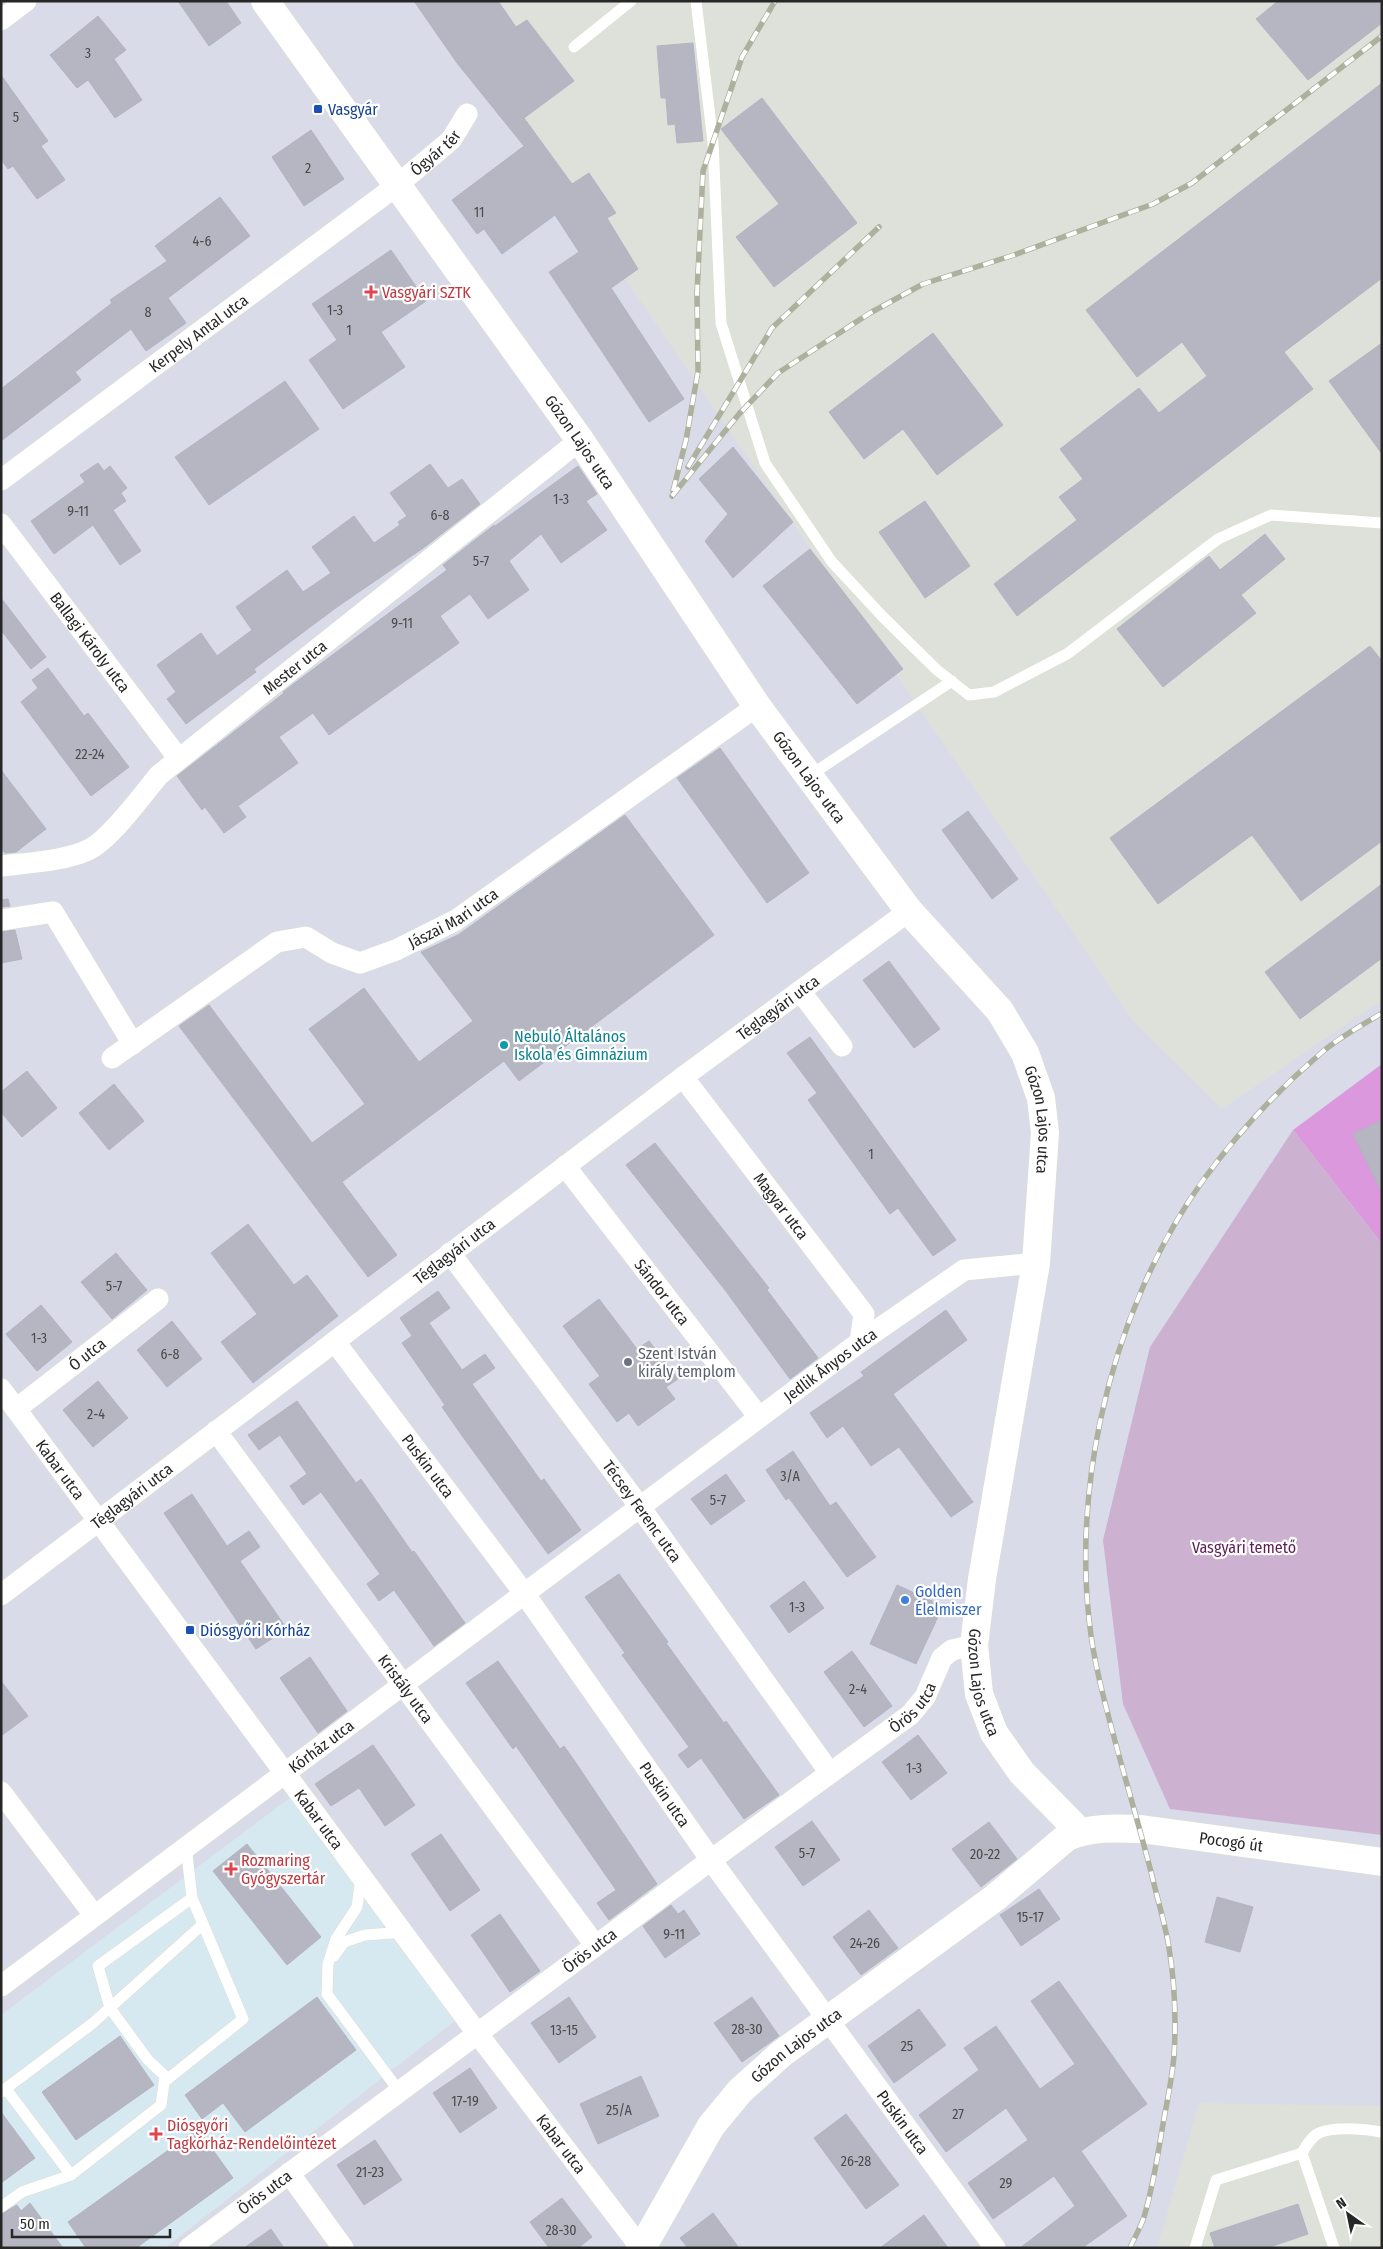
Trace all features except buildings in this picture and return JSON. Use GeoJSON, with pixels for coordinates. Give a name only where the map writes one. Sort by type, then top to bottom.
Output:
{"type":"FeatureCollection","features":[{"type":"Feature","properties":{"kind":"street"},"geometry":{"type":"LineString","coordinates":[[1,20],[26,1]]}},
{"type":"Feature","properties":{"kind":"street","name":"Gózon Lajos utca"},"geometry":{"type":"LineString","coordinates":[[265,1],[580,440],[758,706],[909,910],[1000,1011],[1025,1053],[1041,1098],[1045,1133],[1036,1263],[982,1579],[974,1645],[979,1694],[994,1733],[1022,1774],[1080,1832],[1067,1837],[1049,1850],[996,1897],[781,2054],[740,2092],[712,2126],[641,2248]]}},
{"type":"Feature","properties":{"kind":"street","name":"Ógyár tér"},"geometry":{"type":"LineString","coordinates":[[396,186],[451,140],[467,114]]}},
{"type":"Feature","properties":{"kind":"street","name":"Kerpely Antal utca"},"geometry":{"type":"LineString","coordinates":[[1,480],[396,186]]}},
{"type":"Feature","properties":{"kind":"street","name":"Mester utca"},"geometry":{"type":"LineString","coordinates":[[1,866],[48,860],[89,850],[116,827],[159,775],[580,440]]}},
{"type":"Feature","properties":{"kind":"street","name":"Ballagi Károly utca"},"geometry":{"type":"LineString","coordinates":[[1,524],[179,759]]}},
{"type":"Feature","properties":{"kind":"street","name":"Jászai Mari utca"},"geometry":{"type":"LineString","coordinates":[[112,1058],[276,942],[306,937],[332,953],[360,964],[396,950],[456,920],[758,706]]}},
{"type":"Feature","properties":{"kind":"street","name":"Téglagyári utca"},"geometry":{"type":"LineString","coordinates":[[1,1595],[683,1077],[909,910]]}},
{"type":"Feature","properties":{"kind":"street"},"geometry":{"type":"LineString","coordinates":[[1,920],[53,912],[133,1044]]}},
{"type":"Feature","properties":{"kind":"street"},"geometry":{"type":"LineString","coordinates":[[800,991],[842,1046]]}},
{"type":"Feature","properties":{"kind":"street","name":"Magyar utca"},"geometry":{"type":"LineString","coordinates":[[683,1077],[864,1314],[860,1342]]}},
{"type":"Feature","properties":{"kind":"street","name":"Sándor utca"},"geometry":{"type":"LineString","coordinates":[[566,1166],[759,1417]]}},
{"type":"Feature","properties":{"kind":"street","name":"Técsey Ferenc utca"},"geometry":{"type":"LineString","coordinates":[[450,1253],[640,1507],[830,1773]]}},
{"type":"Feature","properties":{"kind":"street","name":"Jedlik Ányos utca"},"geometry":{"type":"LineString","coordinates":[[640,1507],[860,1342],[964,1270],[1036,1263]]}},
{"type":"Feature","properties":{"kind":"street","name":"Ó utca"},"geometry":{"type":"LineString","coordinates":[[16,1409],[158,1299]]}},
{"type":"Feature","properties":{"kind":"street","name":"Puskin utca"},"geometry":{"type":"LineString","coordinates":[[334,1342],[524,1593],[711,1860],[995,2248]]}},
{"type":"Feature","properties":{"kind":"street","name":"Kabar utca"},"geometry":{"type":"LineString","coordinates":[[1,1389],[286,1771],[477,2032],[641,2248]]}},
{"type":"Feature","properties":{"kind":"street","name":"Kristály utca"},"geometry":{"type":"LineString","coordinates":[[216,1431],[595,1945]]}},
{"type":"Feature","properties":{"kind":"street","name":"Kórház utca"},"geometry":{"type":"LineString","coordinates":[[1,1986],[640,1507]]}},
{"type":"Feature","properties":{"kind":"street","name":"Örös utca"},"geometry":{"type":"LineString","coordinates":[[189,2248],[477,2032],[910,1715],[925,1697],[942,1658],[952,1650],[974,1645]]}},
{"type":"Feature","properties":{"kind":"street"},"geometry":{"type":"LineString","coordinates":[[1,1792],[94,1915]]}},
{"type":"Feature","properties":{"kind":"street","name":"Pocogó út"},"geometry":{"type":"LineString","coordinates":[[1080,1832],[1109,1828],[1141,1829],[1382,1862]]}},
{"type":"Feature","properties":{"kind":"street"},"geometry":{"type":"LineString","coordinates":[[288,2173],[342,2248]]}},
{"type":"Feature","properties":{"kind":"lane"},"geometry":{"type":"LineString","coordinates":[[574,47],[631,1]]}},
{"type":"Feature","properties":{"kind":"lane"},"geometry":{"type":"LineString","coordinates":[[696,1],[713,142],[720,323],[765,463],[832,562],[883,617],[937,670],[969,695],[994,692],[1067,654],[1218,538],[1271,516],[1382,523]]}},
{"type":"Feature","properties":{"kind":"lane"},"geometry":{"type":"LineString","coordinates":[[810,776],[952,681]]}},
{"type":"Feature","properties":{"kind":"lane"},"geometry":{"type":"LineString","coordinates":[[164,2082],[243,2019],[192,1898],[186,1846]]}},
{"type":"Feature","properties":{"kind":"lane"},"geometry":{"type":"LineString","coordinates":[[361,1874],[357,1907],[336,1939],[328,1964],[327,1994],[399,2091]]}},
{"type":"Feature","properties":{"kind":"lane"},"geometry":{"type":"LineString","coordinates":[[1,2207],[22,2192],[71,2175],[161,2105],[165,2076],[148,2060],[110,2008],[98,1966],[192,1898]]}},
{"type":"Feature","properties":{"kind":"lane"},"geometry":{"type":"LineString","coordinates":[[71,2175],[3,2090],[110,2008],[202,1925]]}},
{"type":"Feature","properties":{"kind":"lane"},"geometry":{"type":"LineString","coordinates":[[328,1964],[344,1942],[365,1935],[404,1932]]}},
{"type":"Feature","properties":{"kind":"lane"},"geometry":{"type":"LineString","coordinates":[[1195,2248],[1216,2180],[1302,2153],[1308,2142],[1320,2132],[1357,2128],[1382,2132]]}},
{"type":"Feature","properties":{"kind":"lane"},"geometry":{"type":"LineString","coordinates":[[1302,2153],[1334,2248]]}},
{"type":"Feature","properties":{"kind":"shaded area"},"geometry":{"type":"Polygon","coordinates":[[[435,1],[1382,1],[1382,1000],[1222,1109],[1134,1022],[435,1]]]}},
{"type":"Feature","properties":{"kind":"shaded area"},"geometry":{"type":"Polygon","coordinates":[[[1382,1064],[1382,1244],[1293,1130],[1382,1064]]]}},
{"type":"Feature","properties":{"kind":"shaded area","name":"Diósgyőri Tagkórház-Rendelőintézet"},"geometry":{"type":"Polygon","coordinates":[[[291,1797],[456,2020],[165,2248],[1,2248],[1,2015],[291,1797]]]}},
{"type":"Feature","properties":{"kind":"shaded area"},"geometry":{"type":"Polygon","coordinates":[[[1199,2103],[1382,2106],[1382,2248],[1157,2248],[1199,2103]]]}},
{"type":"Feature","properties":{"kind":"green space","name":"Vasgyári temető"},"geometry":{"type":"Polygon","coordinates":[[[1293,1130],[1382,1244],[1382,1835],[1170,1809],[1123,1704],[1103,1540],[1150,1347],[1293,1130]]]}},
{"type":"Feature","properties":{"kind":"railway"},"geometry":{"type":"LineString","coordinates":[[673,491],[686,440],[698,371],[697,293],[703,171],[742,57],[775,1]]}},
{"type":"Feature","properties":{"kind":"railway"},"geometry":{"type":"LineString","coordinates":[[672,496],[739,414],[778,373],[870,313],[923,284],[1014,255],[1153,204],[1192,183],[1382,36]]}},
{"type":"Feature","properties":{"kind":"railway"},"geometry":{"type":"LineString","coordinates":[[688,467],[772,328],[879,227]]}},
{"type":"Feature","properties":{"kind":"railway"},"geometry":{"type":"LineString","coordinates":[[1130,2248],[1144,2217],[1150,2194],[1173,2065],[1175,2029],[1173,1975],[1166,1933],[1105,1704],[1089,1616],[1086,1551],[1090,1484],[1101,1418],[1118,1353],[1141,1291],[1170,1232],[1204,1179],[1244,1129],[1304,1068],[1334,1043],[1382,1013]]}},
{"type":"Feature","properties":{"kind":"place","name":"Vasgyár"},"geometry":{"type":"Point","coordinates":[318,109]}},
{"type":"Feature","properties":{"kind":"place","name":"Vasgyári SZTK"},"geometry":{"type":"Point","coordinates":[371,292]}},
{"type":"Feature","properties":{"kind":"place","name":"Nebuló Általános Iskola és Gimnázium"},"geometry":{"type":"Point","coordinates":[504,1045]}},
{"type":"Feature","properties":{"kind":"place","name":"Szent István király templom"},"geometry":{"type":"Point","coordinates":[628,1362]}},
{"type":"Feature","properties":{"kind":"place","name":"Golden Élelmiszer"},"geometry":{"type":"Point","coordinates":[905,1600]}},
{"type":"Feature","properties":{"kind":"place","name":"Diósgyőri Kórház"},"geometry":{"type":"Point","coordinates":[190,1630]}},
{"type":"Feature","properties":{"kind":"place","name":"Rozmaring Gyógyszertár"},"geometry":{"type":"Point","coordinates":[231,1869]}},
{"type":"Feature","properties":{"kind":"place","name":"Diósgyőri Tagkórház-Rendelőintézet"},"geometry":{"type":"Point","coordinates":[156,2134]}}]}
